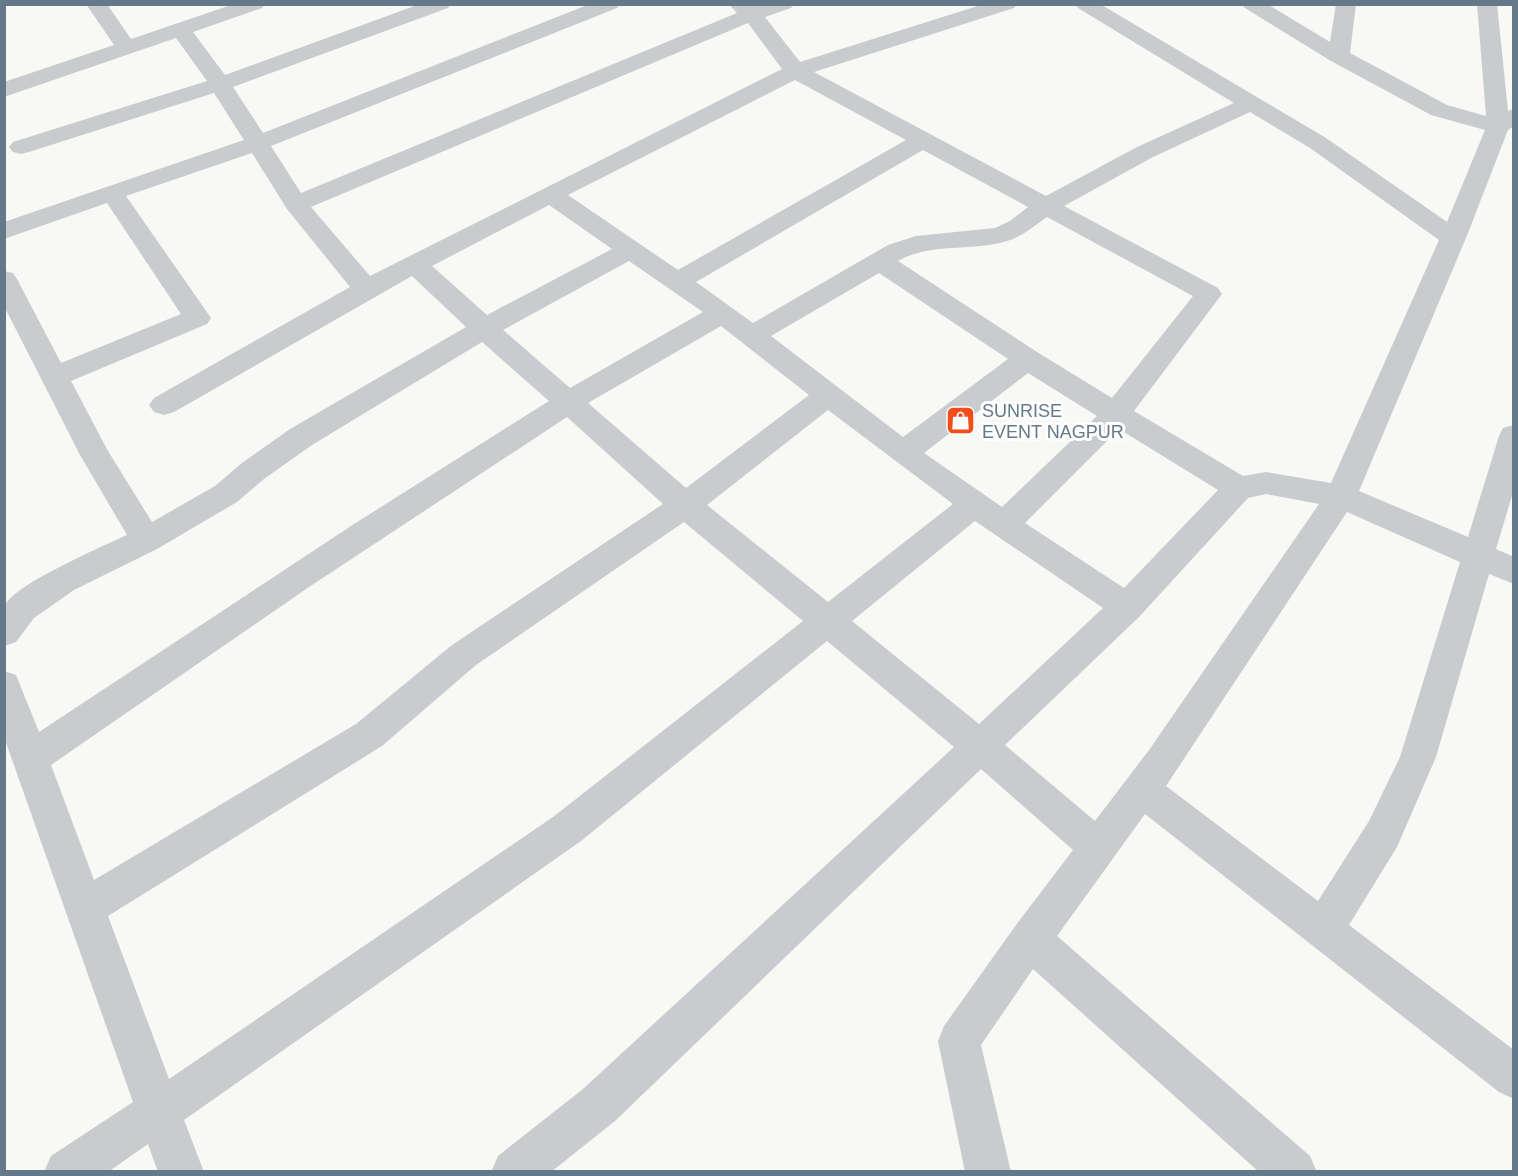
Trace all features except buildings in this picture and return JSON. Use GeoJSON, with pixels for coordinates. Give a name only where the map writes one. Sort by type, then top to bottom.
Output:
{"type":"FeatureCollection","features":[{"type":"Feature","properties":{"kind":"street"},"geometry":{"type":"LineString","coordinates":[[96,4],[126,48]]}},
{"type":"Feature","properties":{"kind":"street"},"geometry":{"type":"LineString","coordinates":[[4,90],[255,4]]}},
{"type":"Feature","properties":{"kind":"street"},"geometry":{"type":"LineString","coordinates":[[21,147],[220,84],[441,4]]}},
{"type":"Feature","properties":{"kind":"street"},"geometry":{"type":"LineString","coordinates":[[4,231],[256,144],[610,4]]}},
{"type":"Feature","properties":{"kind":"street"},"geometry":{"type":"LineString","coordinates":[[296,204],[745,9],[784,4]]}},
{"type":"Feature","properties":{"kind":"street"},"geometry":{"type":"LineString","coordinates":[[164,405],[366,289],[795,71],[1007,4]]}},
{"type":"Feature","properties":{"kind":"street"},"geometry":{"type":"LineString","coordinates":[[1085,4],[1318,142],[1453,238]]}},
{"type":"Feature","properties":{"kind":"street"},"geometry":{"type":"LineString","coordinates":[[1252,4],[1339,56],[1439,110],[1506,121]]}},
{"type":"Feature","properties":{"kind":"street"},"geometry":{"type":"LineString","coordinates":[[1339,56],[1346,4]]}},
{"type":"Feature","properties":{"kind":"street"},"geometry":{"type":"LineString","coordinates":[[988,1172],[959,1041],[1030,939],[1142,789],[1341,495],[1421,308],[1506,121],[1487,4]]}},
{"type":"Feature","properties":{"kind":"street"},"geometry":{"type":"LineString","coordinates":[[745,9],[795,71],[1209,294],[1116,414],[1004,525]]}},
{"type":"Feature","properties":{"kind":"street"},"geometry":{"type":"LineString","coordinates":[[181,30],[220,84],[296,204],[366,289]]}},
{"type":"Feature","properties":{"kind":"street"},"geometry":{"type":"LineString","coordinates":[[752,335],[878,260],[916,244],[1001,235],[1019,226],[1045,206],[1145,152],[1252,103]]}},
{"type":"Feature","properties":{"kind":"street"},"geometry":{"type":"LineString","coordinates":[[678,281],[923,140]]}},
{"type":"Feature","properties":{"kind":"street"},"geometry":{"type":"LineString","coordinates":[[55,376],[197,318],[112,193]]}},
{"type":"Feature","properties":{"kind":"street"},"geometry":{"type":"LineString","coordinates":[[550,194],[678,281],[752,335],[903,453],[1004,525],[1127,607]]}},
{"type":"Feature","properties":{"kind":"street"},"geometry":{"type":"LineString","coordinates":[[4,632],[22,608],[62,581],[146,540],[226,494],[253,471],[301,437],[483,329],[631,249]]}},
{"type":"Feature","properties":{"kind":"street"},"geometry":{"type":"LineString","coordinates":[[878,260],[1026,359],[1239,488]]}},
{"type":"Feature","properties":{"kind":"street"},"geometry":{"type":"LineString","coordinates":[[416,265],[483,329],[570,402],[685,505],[980,746],[1098,848]]}},
{"type":"Feature","properties":{"kind":"street"},"geometry":{"type":"LineString","coordinates":[[4,279],[95,455],[146,540]]}},
{"type":"Feature","properties":{"kind":"street"},"geometry":{"type":"LineString","coordinates":[[31,758],[427,493],[570,402],[722,313]]}},
{"type":"Feature","properties":{"kind":"street"},"geometry":{"type":"LineString","coordinates":[[903,453],[1026,359]]}},
{"type":"Feature","properties":{"kind":"street"},"geometry":{"type":"LineString","coordinates":[[84,908],[369,735],[464,655],[685,505],[830,395]]}},
{"type":"Feature","properties":{"kind":"street"},"geometry":{"type":"LineString","coordinates":[[1323,930],[1383,834],[1418,757],[1476,556],[1514,436]]}},
{"type":"Feature","properties":{"kind":"street"},"geometry":{"type":"LineString","coordinates":[[514,1172],[599,1105],[980,746],[1127,607],[1239,488],[1266,483],[1341,495],[1514,571]]}},
{"type":"Feature","properties":{"kind":"street"},"geometry":{"type":"LineString","coordinates":[[67,1172],[158,1112],[567,829],[975,504]]}},
{"type":"Feature","properties":{"kind":"street"},"geometry":{"type":"LineString","coordinates":[[4,686],[181,1172]]}},
{"type":"Feature","properties":{"kind":"street"},"geometry":{"type":"LineString","coordinates":[[1142,789],[1514,1077]]}},
{"type":"Feature","properties":{"kind":"street"},"geometry":{"type":"LineString","coordinates":[[1030,939],[1294,1172]]}},
{"type":"Feature","properties":{"kind":"place","name":"SUNRISE EVENT NAGPUR"},"geometry":{"type":"Point","coordinates":[961,421]}}]}
